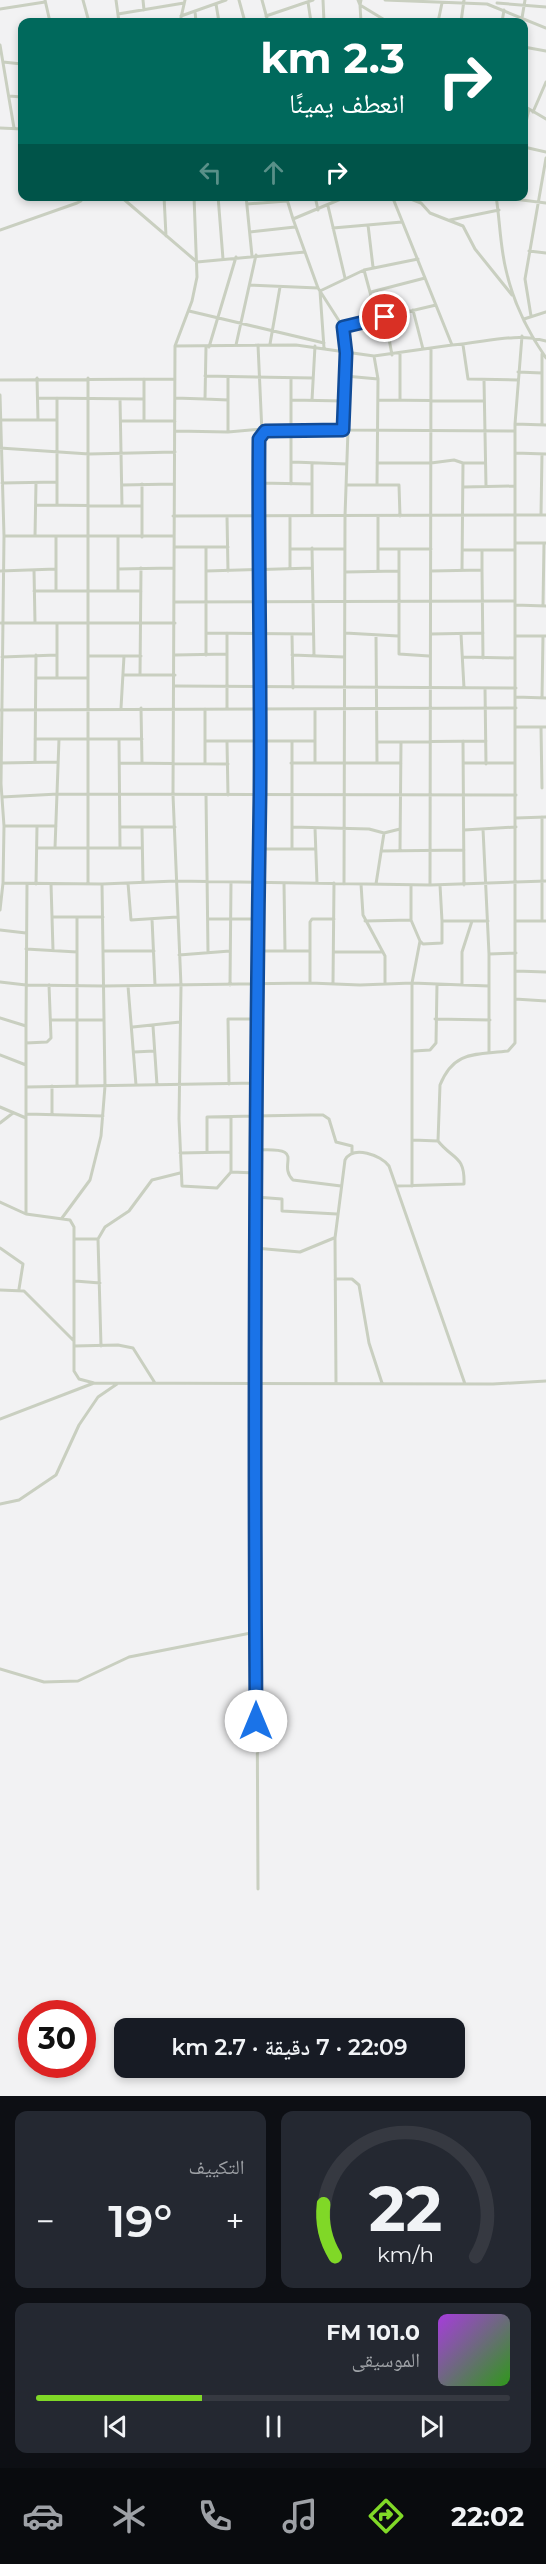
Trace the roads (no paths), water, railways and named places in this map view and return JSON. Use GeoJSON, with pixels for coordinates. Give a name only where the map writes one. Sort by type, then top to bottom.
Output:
{"type":"FeatureCollection","features":[{"type":"Feature","properties":{"kind":"street"},"geometry":{"type":"LineString","coordinates":[[83,0],[88,18]]}},
{"type":"Feature","properties":{"kind":"street"},"geometry":{"type":"LineString","coordinates":[[116,0],[118,18]]}},
{"type":"Feature","properties":{"kind":"street"},"geometry":{"type":"LineString","coordinates":[[143,0],[144,10]]}},
{"type":"Feature","properties":{"kind":"street"},"geometry":{"type":"LineString","coordinates":[[181,16],[226,0]]}},
{"type":"Feature","properties":{"kind":"street"},"geometry":{"type":"LineString","coordinates":[[239,0],[244,18]]}},
{"type":"Feature","properties":{"kind":"street"},"geometry":{"type":"LineString","coordinates":[[262,0],[266,16],[310,1],[310,18]]}},
{"type":"Feature","properties":{"kind":"street"},"geometry":{"type":"LineString","coordinates":[[323,0],[324,18]]}},
{"type":"Feature","properties":{"kind":"street"},"geometry":{"type":"LineString","coordinates":[[385,0],[442,3],[525,2],[546,7]]}},
{"type":"Feature","properties":{"kind":"street"},"geometry":{"type":"LineString","coordinates":[[0,9],[45,1],[49,18]]}},
{"type":"Feature","properties":{"kind":"street"},"geometry":{"type":"LineString","coordinates":[[462,18],[464,1]]}},
{"type":"Feature","properties":{"kind":"street"},"geometry":{"type":"LineString","coordinates":[[118,15],[185,2],[181,16]]}},
{"type":"Feature","properties":{"kind":"street"},"geometry":{"type":"LineString","coordinates":[[360,2],[361,18]]}},
{"type":"Feature","properties":{"kind":"street"},"geometry":{"type":"LineString","coordinates":[[360,2],[382,18]]}},
{"type":"Feature","properties":{"kind":"street"},"geometry":{"type":"LineString","coordinates":[[497,3],[504,10],[522,18],[525,2]]}},
{"type":"Feature","properties":{"kind":"street"},"geometry":{"type":"LineString","coordinates":[[439,18],[442,3]]}},
{"type":"Feature","properties":{"kind":"street"},"geometry":{"type":"LineString","coordinates":[[216,4],[218,18]]}},
{"type":"Feature","properties":{"kind":"street"},"geometry":{"type":"LineString","coordinates":[[502,18],[504,10]]}},
{"type":"Feature","properties":{"kind":"street"},"geometry":{"type":"LineString","coordinates":[[195,11],[196,18]]}},
{"type":"Feature","properties":{"kind":"street"},"geometry":{"type":"LineString","coordinates":[[528,20],[546,28]]}},
{"type":"Feature","properties":{"kind":"street"},"geometry":{"type":"LineString","coordinates":[[0,45],[14,128]]}},
{"type":"Feature","properties":{"kind":"street"},"geometry":{"type":"LineString","coordinates":[[528,48],[546,51]]}},
{"type":"Feature","properties":{"kind":"street"},"geometry":{"type":"LineString","coordinates":[[3,62],[18,64]]}},
{"type":"Feature","properties":{"kind":"street"},"geometry":{"type":"LineString","coordinates":[[533,112],[546,82]]}},
{"type":"Feature","properties":{"kind":"street"},"geometry":{"type":"LineString","coordinates":[[9,96],[18,97]]}},
{"type":"Feature","properties":{"kind":"street"},"geometry":{"type":"LineString","coordinates":[[528,109],[546,118]]}},
{"type":"Feature","properties":{"kind":"street"},"geometry":{"type":"LineString","coordinates":[[0,128],[18,128]]}},
{"type":"Feature","properties":{"kind":"street"},"geometry":{"type":"LineString","coordinates":[[528,148],[546,152]]}},
{"type":"Feature","properties":{"kind":"street"},"geometry":{"type":"LineString","coordinates":[[531,316],[525,279],[546,159]]}},
{"type":"Feature","properties":{"kind":"street"},"geometry":{"type":"LineString","coordinates":[[0,230],[81,201]]}},
{"type":"Feature","properties":{"kind":"street"},"geometry":{"type":"LineString","coordinates":[[126,201],[197,262],[305,252]]}},
{"type":"Feature","properties":{"kind":"street"},"geometry":{"type":"LineString","coordinates":[[164,201],[166,236]]}},
{"type":"Feature","properties":{"kind":"street"},"geometry":{"type":"LineString","coordinates":[[194,201],[197,262],[195,291],[175,346],[176,430],[173,516],[175,602],[173,795],[182,986],[179,1085],[180,1173],[183,1187],[217,1188],[231,1172],[231,1117]]}},
{"type":"Feature","properties":{"kind":"street"},"geometry":{"type":"LineString","coordinates":[[218,201],[223,259]]}},
{"type":"Feature","properties":{"kind":"street"},"geometry":{"type":"LineString","coordinates":[[236,345],[250,285],[254,255],[247,201]]}},
{"type":"Feature","properties":{"kind":"street"},"geometry":{"type":"LineString","coordinates":[[247,204],[270,201]]}},
{"type":"Feature","properties":{"kind":"street"},"geometry":{"type":"LineString","coordinates":[[287,201],[319,289],[343,327],[346,353],[343,430]]}},
{"type":"Feature","properties":{"kind":"street"},"geometry":{"type":"LineString","coordinates":[[316,201],[318,210]]}},
{"type":"Feature","properties":{"kind":"street"},"geometry":{"type":"LineString","coordinates":[[293,219],[338,201]]}},
{"type":"Feature","properties":{"kind":"street"},"geometry":{"type":"LineString","coordinates":[[394,201],[452,345]]}},
{"type":"Feature","properties":{"kind":"street"},"geometry":{"type":"LineString","coordinates":[[417,201],[430,213],[458,224],[466,231],[475,249],[514,297]]}},
{"type":"Feature","properties":{"kind":"street"},"geometry":{"type":"LineString","coordinates":[[498,201],[505,268],[514,297],[532,337],[546,358]]}},
{"type":"Feature","properties":{"kind":"street"},"geometry":{"type":"LineString","coordinates":[[528,201],[546,203]]}},
{"type":"Feature","properties":{"kind":"street"},"geometry":{"type":"LineString","coordinates":[[328,206],[345,278]]}},
{"type":"Feature","properties":{"kind":"street"},"geometry":{"type":"LineString","coordinates":[[449,220],[499,210]]}},
{"type":"Feature","properties":{"kind":"street"},"geometry":{"type":"LineString","coordinates":[[333,228],[402,222]]}},
{"type":"Feature","properties":{"kind":"street"},"geometry":{"type":"LineString","coordinates":[[368,225],[373,267]]}},
{"type":"Feature","properties":{"kind":"street"},"geometry":{"type":"LineString","coordinates":[[250,232],[295,227]]}},
{"type":"Feature","properties":{"kind":"street"},"geometry":{"type":"LineString","coordinates":[[529,251],[546,253]]}},
{"type":"Feature","properties":{"kind":"street"},"geometry":{"type":"LineString","coordinates":[[205,399],[208,347],[236,257]]}},
{"type":"Feature","properties":{"kind":"street"},"geometry":{"type":"LineString","coordinates":[[250,285],[319,289],[373,267],[418,259]]}},
{"type":"Feature","properties":{"kind":"street"},"geometry":{"type":"LineString","coordinates":[[364,270],[377,318]]}},
{"type":"Feature","properties":{"kind":"street"},"geometry":{"type":"LineString","coordinates":[[371,292],[426,278]]}},
{"type":"Feature","properties":{"kind":"street"},"geometry":{"type":"LineString","coordinates":[[270,345],[280,287]]}},
{"type":"Feature","properties":{"kind":"street"},"geometry":{"type":"LineString","coordinates":[[319,289],[324,348]]}},
{"type":"Feature","properties":{"kind":"street"},"geometry":{"type":"LineString","coordinates":[[343,327],[436,305]]}},
{"type":"Feature","properties":{"kind":"street"},"geometry":{"type":"LineString","coordinates":[[413,310],[423,350]]}},
{"type":"Feature","properties":{"kind":"street"},"geometry":{"type":"LineString","coordinates":[[189,311],[324,343]]}},
{"type":"Feature","properties":{"kind":"street"},"geometry":{"type":"LineString","coordinates":[[524,319],[546,312]]}},
{"type":"Feature","properties":{"kind":"street"},"geometry":{"type":"LineString","coordinates":[[385,317],[392,355]]}},
{"type":"Feature","properties":{"kind":"street"},"geometry":{"type":"LineString","coordinates":[[175,346],[315,346],[374,356],[522,336],[546,341]]}},
{"type":"Feature","properties":{"kind":"street"},"geometry":{"type":"LineString","coordinates":[[438,1141],[438,1096],[443,1077],[457,1059],[506,1051],[514,1045],[516,971],[515,424],[522,336]]}},
{"type":"Feature","properties":{"kind":"street"},"geometry":{"type":"LineString","coordinates":[[258,345],[262,431],[259,439],[260,795],[257,849],[255,1248],[258,1889]]}},
{"type":"Feature","properties":{"kind":"street"},"geometry":{"type":"LineString","coordinates":[[463,345],[467,378],[484,381],[517,380]]}},
{"type":"Feature","properties":{"kind":"street"},"geometry":{"type":"LineString","coordinates":[[312,400],[315,346]]}},
{"type":"Feature","properties":{"kind":"street"},"geometry":{"type":"LineString","coordinates":[[430,348],[432,432],[430,885]]}},
{"type":"Feature","properties":{"kind":"street"},"geometry":{"type":"LineString","coordinates":[[515,424],[544,425],[542,352]]}},
{"type":"Feature","properties":{"kind":"street"},"geometry":{"type":"LineString","coordinates":[[400,353],[400,400]]}},
{"type":"Feature","properties":{"kind":"street"},"geometry":{"type":"LineString","coordinates":[[374,356],[378,379],[377,485]]}},
{"type":"Feature","properties":{"kind":"street"},"geometry":{"type":"LineString","coordinates":[[518,372],[542,373]]}},
{"type":"Feature","properties":{"kind":"street"},"geometry":{"type":"LineString","coordinates":[[205,376],[313,378]]}},
{"type":"Feature","properties":{"kind":"street"},"geometry":{"type":"LineString","coordinates":[[345,376],[378,379]]}},
{"type":"Feature","properties":{"kind":"street"},"geometry":{"type":"LineString","coordinates":[[228,377],[228,432]]}},
{"type":"Feature","properties":{"kind":"street"},"geometry":{"type":"LineString","coordinates":[[37,378],[38,420]]}},
{"type":"Feature","properties":{"kind":"street"},"geometry":{"type":"LineString","coordinates":[[88,378],[88,884]]}},
{"type":"Feature","properties":{"kind":"street"},"geometry":{"type":"LineString","coordinates":[[291,378],[291,484]]}},
{"type":"Feature","properties":{"kind":"street"},"geometry":{"type":"LineString","coordinates":[[144,379],[144,421]]}},
{"type":"Feature","properties":{"kind":"street"},"geometry":{"type":"LineString","coordinates":[[0,380],[175,379]]}},
{"type":"Feature","properties":{"kind":"street"},"geometry":{"type":"LineString","coordinates":[[484,381],[486,486]]}},
{"type":"Feature","properties":{"kind":"street"},"geometry":{"type":"LineString","coordinates":[[0,395],[2,448],[0,483],[4,536],[1,571],[1,789],[4,826],[0,910]]}},
{"type":"Feature","properties":{"kind":"street"},"geometry":{"type":"LineString","coordinates":[[38,398],[144,399]]}},
{"type":"Feature","properties":{"kind":"street"},"geometry":{"type":"LineString","coordinates":[[57,398],[57,505]]}},
{"type":"Feature","properties":{"kind":"street"},"geometry":{"type":"LineString","coordinates":[[175,398],[228,400]]}},
{"type":"Feature","properties":{"kind":"street"},"geometry":{"type":"LineString","coordinates":[[120,399],[122,506]]}},
{"type":"Feature","properties":{"kind":"street"},"geometry":{"type":"LineString","coordinates":[[291,400],[345,402]]}},
{"type":"Feature","properties":{"kind":"street"},"geometry":{"type":"LineString","coordinates":[[378,400],[484,401]]}},
{"type":"Feature","properties":{"kind":"street"},"geometry":{"type":"LineString","coordinates":[[1,423],[57,420]]}},
{"type":"Feature","properties":{"kind":"street"},"geometry":{"type":"LineString","coordinates":[[121,421],[175,421]]}},
{"type":"Feature","properties":{"kind":"street"},"geometry":{"type":"LineString","coordinates":[[176,430],[228,432],[515,431]]}},
{"type":"Feature","properties":{"kind":"street"},"geometry":{"type":"LineString","coordinates":[[344,884],[345,516],[348,430]]}},
{"type":"Feature","properties":{"kind":"street"},"geometry":{"type":"LineString","coordinates":[[2,448],[89,454],[175,452]]}},
{"type":"Feature","properties":{"kind":"street"},"geometry":{"type":"LineString","coordinates":[[515,453],[544,454],[541,515]]}},
{"type":"Feature","properties":{"kind":"street"},"geometry":{"type":"LineString","coordinates":[[377,463],[431,463],[454,460],[464,463],[485,463]]}},
{"type":"Feature","properties":{"kind":"street"},"geometry":{"type":"LineString","coordinates":[[291,462],[347,464]]}},
{"type":"Feature","properties":{"kind":"street"},"geometry":{"type":"LineString","coordinates":[[312,463],[312,515]]}},
{"type":"Feature","properties":{"kind":"street"},"geometry":{"type":"LineString","coordinates":[[462,570],[464,463]]}},
{"type":"Feature","properties":{"kind":"street"},"geometry":{"type":"LineString","coordinates":[[0,483],[57,482]]}},
{"type":"Feature","properties":{"kind":"street"},"geometry":{"type":"LineString","coordinates":[[35,536],[36,483]]}},
{"type":"Feature","properties":{"kind":"street"},"geometry":{"type":"LineString","coordinates":[[259,483],[312,484]]}},
{"type":"Feature","properties":{"kind":"street"},"geometry":{"type":"LineString","coordinates":[[142,484],[142,537]]}},
{"type":"Feature","properties":{"kind":"street"},"geometry":{"type":"LineString","coordinates":[[122,485],[174,484]]}},
{"type":"Feature","properties":{"kind":"street"},"geometry":{"type":"LineString","coordinates":[[346,485],[399,485],[400,516]]}},
{"type":"Feature","properties":{"kind":"street"},"geometry":{"type":"LineString","coordinates":[[464,487],[515,486]]}},
{"type":"Feature","properties":{"kind":"street"},"geometry":{"type":"LineString","coordinates":[[36,505],[142,506]]}},
{"type":"Feature","properties":{"kind":"street"},"geometry":{"type":"LineString","coordinates":[[173,516],[546,515]]}},
{"type":"Feature","properties":{"kind":"street"},"geometry":{"type":"LineString","coordinates":[[228,516],[228,571]]}},
{"type":"Feature","properties":{"kind":"street"},"geometry":{"type":"LineString","coordinates":[[290,516],[290,568]]}},
{"type":"Feature","properties":{"kind":"street"},"geometry":{"type":"LineString","coordinates":[[378,517],[378,571]]}},
{"type":"Feature","properties":{"kind":"street"},"geometry":{"type":"LineString","coordinates":[[4,536],[174,536]]}},
{"type":"Feature","properties":{"kind":"street"},"geometry":{"type":"LineString","coordinates":[[56,536],[56,591]]}},
{"type":"Feature","properties":{"kind":"street"},"geometry":{"type":"LineString","coordinates":[[118,536],[118,591]]}},
{"type":"Feature","properties":{"kind":"street"},"geometry":{"type":"LineString","coordinates":[[175,602],[483,602],[544,606],[545,543],[515,543]]}},
{"type":"Feature","properties":{"kind":"street"},"geometry":{"type":"LineString","coordinates":[[174,547],[228,547]]}},
{"type":"Feature","properties":{"kind":"street"},"geometry":{"type":"LineString","coordinates":[[206,548],[206,655]]}},
{"type":"Feature","properties":{"kind":"street"},"geometry":{"type":"LineString","coordinates":[[312,548],[314,656]]}},
{"type":"Feature","properties":{"kind":"street"},"geometry":{"type":"LineString","coordinates":[[290,549],[346,549]]}},
{"type":"Feature","properties":{"kind":"street"},"geometry":{"type":"LineString","coordinates":[[378,549],[431,549]]}},
{"type":"Feature","properties":{"kind":"street"},"geometry":{"type":"LineString","coordinates":[[399,549],[399,655],[430,656]]}},
{"type":"Feature","properties":{"kind":"street"},"geometry":{"type":"LineString","coordinates":[[463,550],[515,550]]}},
{"type":"Feature","properties":{"kind":"street"},"geometry":{"type":"LineString","coordinates":[[482,550],[483,658]]}},
{"type":"Feature","properties":{"kind":"street"},"geometry":{"type":"LineString","coordinates":[[140,675],[141,568]]}},
{"type":"Feature","properties":{"kind":"street"},"geometry":{"type":"LineString","coordinates":[[118,569],[174,568]]}},
{"type":"Feature","properties":{"kind":"street"},"geometry":{"type":"LineString","coordinates":[[206,571],[312,568]]}},
{"type":"Feature","properties":{"kind":"street"},"geometry":{"type":"LineString","coordinates":[[1,571],[56,569]]}},
{"type":"Feature","properties":{"kind":"street"},"geometry":{"type":"LineString","coordinates":[[33,570],[35,623]]}},
{"type":"Feature","properties":{"kind":"street"},"geometry":{"type":"LineString","coordinates":[[431,571],[482,570]]}},
{"type":"Feature","properties":{"kind":"street"},"geometry":{"type":"LineString","coordinates":[[345,572],[399,571]]}},
{"type":"Feature","properties":{"kind":"street"},"geometry":{"type":"LineString","coordinates":[[34,591],[141,591]]}},
{"type":"Feature","properties":{"kind":"street"},"geometry":{"type":"LineString","coordinates":[[1,626],[35,623],[175,623]]}},
{"type":"Feature","properties":{"kind":"street"},"geometry":{"type":"LineString","coordinates":[[57,623],[57,678]]}},
{"type":"Feature","properties":{"kind":"street"},"geometry":{"type":"LineString","coordinates":[[206,633],[313,634]]}},
{"type":"Feature","properties":{"kind":"street"},"geometry":{"type":"LineString","coordinates":[[227,633],[227,708]]}},
{"type":"Feature","properties":{"kind":"street"},"geometry":{"type":"LineString","coordinates":[[345,633],[398,636]]}},
{"type":"Feature","properties":{"kind":"street"},"geometry":{"type":"LineString","coordinates":[[430,634],[483,633]]}},
{"type":"Feature","properties":{"kind":"street"},"geometry":{"type":"LineString","coordinates":[[461,634],[464,688]]}},
{"type":"Feature","properties":{"kind":"street"},"geometry":{"type":"LineString","coordinates":[[292,635],[292,688]]}},
{"type":"Feature","properties":{"kind":"street"},"geometry":{"type":"LineString","coordinates":[[376,635],[377,763]]}},
{"type":"Feature","properties":{"kind":"street"},"geometry":{"type":"LineString","coordinates":[[515,636],[544,636],[544,698],[516,698]]}},
{"type":"Feature","properties":{"kind":"street"},"geometry":{"type":"LineString","coordinates":[[175,656],[228,654]]}},
{"type":"Feature","properties":{"kind":"street"},"geometry":{"type":"LineString","coordinates":[[35,761],[36,655]]}},
{"type":"Feature","properties":{"kind":"street"},"geometry":{"type":"LineString","coordinates":[[1,657],[57,655]]}},
{"type":"Feature","properties":{"kind":"street"},"geometry":{"type":"LineString","coordinates":[[292,655],[344,657]]}},
{"type":"Feature","properties":{"kind":"street"},"geometry":{"type":"LineString","coordinates":[[88,656],[141,656]]}},
{"type":"Feature","properties":{"kind":"street"},"geometry":{"type":"LineString","coordinates":[[121,708],[124,656]]}},
{"type":"Feature","properties":{"kind":"street"},"geometry":{"type":"LineString","coordinates":[[462,657],[515,658]]}},
{"type":"Feature","properties":{"kind":"street"},"geometry":{"type":"LineString","coordinates":[[123,675],[175,675]]}},
{"type":"Feature","properties":{"kind":"street"},"geometry":{"type":"LineString","coordinates":[[36,678],[87,678]]}},
{"type":"Feature","properties":{"kind":"street"},"geometry":{"type":"LineString","coordinates":[[175,686],[516,688]]}},
{"type":"Feature","properties":{"kind":"street"},"geometry":{"type":"LineString","coordinates":[[485,688],[486,764]]}},
{"type":"Feature","properties":{"kind":"street"},"geometry":{"type":"LineString","coordinates":[[141,708],[142,763]]}},
{"type":"Feature","properties":{"kind":"street"},"geometry":{"type":"LineString","coordinates":[[1,709],[516,708]]}},
{"type":"Feature","properties":{"kind":"street"},"geometry":{"type":"LineString","coordinates":[[205,709],[205,764]]}},
{"type":"Feature","properties":{"kind":"street"},"geometry":{"type":"LineString","coordinates":[[315,709],[315,763]]}},
{"type":"Feature","properties":{"kind":"street"},"geometry":{"type":"LineString","coordinates":[[516,727],[544,727],[542,788]]}},
{"type":"Feature","properties":{"kind":"street"},"geometry":{"type":"LineString","coordinates":[[35,739],[142,739]]}},
{"type":"Feature","properties":{"kind":"street"},"geometry":{"type":"LineString","coordinates":[[55,848],[59,739]]}},
{"type":"Feature","properties":{"kind":"street"},"geometry":{"type":"LineString","coordinates":[[119,740],[120,847]]}},
{"type":"Feature","properties":{"kind":"street"},"geometry":{"type":"LineString","coordinates":[[206,741],[315,741]]}},
{"type":"Feature","properties":{"kind":"street"},"geometry":{"type":"LineString","coordinates":[[463,741],[464,885]]}},
{"type":"Feature","properties":{"kind":"street"},"geometry":{"type":"LineString","coordinates":[[377,742],[486,741]]}},
{"type":"Feature","properties":{"kind":"street"},"geometry":{"type":"LineString","coordinates":[[228,742],[228,795]]}},
{"type":"Feature","properties":{"kind":"street"},"geometry":{"type":"LineString","coordinates":[[292,742],[292,849]]}},
{"type":"Feature","properties":{"kind":"street"},"geometry":{"type":"LineString","coordinates":[[400,850],[401,742]]}},
{"type":"Feature","properties":{"kind":"street"},"geometry":{"type":"LineString","coordinates":[[1,763],[58,762]]}},
{"type":"Feature","properties":{"kind":"street"},"geometry":{"type":"LineString","coordinates":[[120,763],[228,764]]}},
{"type":"Feature","properties":{"kind":"street"},"geometry":{"type":"LineString","coordinates":[[291,763],[401,763]]}},
{"type":"Feature","properties":{"kind":"street"},"geometry":{"type":"LineString","coordinates":[[463,763],[515,763]]}},
{"type":"Feature","properties":{"kind":"street"},"geometry":{"type":"LineString","coordinates":[[1,789],[89,795],[516,795]]}},
{"type":"Feature","properties":{"kind":"street"},"geometry":{"type":"LineString","coordinates":[[206,795],[208,952]]}},
{"type":"Feature","properties":{"kind":"street"},"geometry":{"type":"LineString","coordinates":[[516,818],[544,817],[541,881],[542,921],[546,921]]}},
{"type":"Feature","properties":{"kind":"street"},"geometry":{"type":"LineString","coordinates":[[4,826],[56,826]]}},
{"type":"Feature","properties":{"kind":"street"},"geometry":{"type":"LineString","coordinates":[[36,884],[37,826]]}},
{"type":"Feature","properties":{"kind":"street"},"geometry":{"type":"LineString","coordinates":[[142,826],[142,882]]}},
{"type":"Feature","properties":{"kind":"street"},"geometry":{"type":"LineString","coordinates":[[120,827],[175,826]]}},
{"type":"Feature","properties":{"kind":"street"},"geometry":{"type":"LineString","coordinates":[[292,827],[369,829],[384,833],[400,829]]}},
{"type":"Feature","properties":{"kind":"street"},"geometry":{"type":"LineString","coordinates":[[464,830],[516,827]]}},
{"type":"Feature","properties":{"kind":"street"},"geometry":{"type":"LineString","coordinates":[[315,828],[317,883]]}},
{"type":"Feature","properties":{"kind":"street"},"geometry":{"type":"LineString","coordinates":[[483,829],[489,954],[489,1052]]}},
{"type":"Feature","properties":{"kind":"street"},"geometry":{"type":"LineString","coordinates":[[376,884],[384,833]]}},
{"type":"Feature","properties":{"kind":"street"},"geometry":{"type":"LineString","coordinates":[[37,848],[142,848]]}},
{"type":"Feature","properties":{"kind":"street"},"geometry":{"type":"LineString","coordinates":[[257,849],[315,849]]}},
{"type":"Feature","properties":{"kind":"street"},"geometry":{"type":"LineString","coordinates":[[381,851],[464,850]]}},
{"type":"Feature","properties":{"kind":"street"},"geometry":{"type":"LineString","coordinates":[[3,883],[102,884],[207,881],[464,885],[546,880]]}},
{"type":"Feature","properties":{"kind":"street"},"geometry":{"type":"LineString","coordinates":[[230,985],[231,882]]}},
{"type":"Feature","properties":{"kind":"street"},"geometry":{"type":"LineString","coordinates":[[128,883],[132,921],[177,917]]}},
{"type":"Feature","properties":{"kind":"street"},"geometry":{"type":"LineString","coordinates":[[284,883],[285,951]]}},
{"type":"Feature","properties":{"kind":"street"},"geometry":{"type":"LineString","coordinates":[[333,983],[334,883]]}},
{"type":"Feature","properties":{"kind":"street"},"geometry":{"type":"LineString","coordinates":[[26,1214],[27,884]]}},
{"type":"Feature","properties":{"kind":"street"},"geometry":{"type":"LineString","coordinates":[[51,884],[53,950]]}},
{"type":"Feature","properties":{"kind":"street"},"geometry":{"type":"LineString","coordinates":[[62,1218],[90,1180],[101,1136],[105,1086],[102,884]]}},
{"type":"Feature","properties":{"kind":"street"},"geometry":{"type":"LineString","coordinates":[[361,884],[365,921],[383,952],[386,963],[385,983]]}},
{"type":"Feature","properties":{"kind":"street"},"geometry":{"type":"LineString","coordinates":[[411,885],[411,920],[420,941],[412,983],[414,1051],[412,1186]]}},
{"type":"Feature","properties":{"kind":"street"},"geometry":{"type":"LineString","coordinates":[[420,941],[423,944],[442,943],[440,885]]}},
{"type":"Feature","properties":{"kind":"street"},"geometry":{"type":"LineString","coordinates":[[52,917],[103,917]]}},
{"type":"Feature","properties":{"kind":"street"},"geometry":{"type":"LineString","coordinates":[[76,917],[78,1086]]}},
{"type":"Feature","properties":{"kind":"street"},"geometry":{"type":"LineString","coordinates":[[152,919],[155,985]]}},
{"type":"Feature","properties":{"kind":"street"},"geometry":{"type":"LineString","coordinates":[[208,919],[258,919]]}},
{"type":"Feature","properties":{"kind":"street"},"geometry":{"type":"LineString","coordinates":[[310,983],[310,920],[334,919]]}},
{"type":"Feature","properties":{"kind":"street"},"geometry":{"type":"LineString","coordinates":[[365,921],[411,920]]}},
{"type":"Feature","properties":{"kind":"street"},"geometry":{"type":"LineString","coordinates":[[442,921],[488,921]]}},
{"type":"Feature","properties":{"kind":"street"},"geometry":{"type":"LineString","coordinates":[[462,985],[462,952],[472,921]]}},
{"type":"Feature","properties":{"kind":"street"},"geometry":{"type":"LineString","coordinates":[[516,921],[546,921]]}},
{"type":"Feature","properties":{"kind":"street"},"geometry":{"type":"LineString","coordinates":[[0,930],[26,933]]}},
{"type":"Feature","properties":{"kind":"street"},"geometry":{"type":"LineString","coordinates":[[26,950],[77,952]]}},
{"type":"Feature","properties":{"kind":"street"},"geometry":{"type":"LineString","coordinates":[[103,951],[153,951]]}},
{"type":"Feature","properties":{"kind":"street"},"geometry":{"type":"LineString","coordinates":[[179,955],[230,951]]}},
{"type":"Feature","properties":{"kind":"street"},"geometry":{"type":"LineString","coordinates":[[257,951],[309,951]]}},
{"type":"Feature","properties":{"kind":"street"},"geometry":{"type":"LineString","coordinates":[[333,952],[383,952]]}},
{"type":"Feature","properties":{"kind":"street"},"geometry":{"type":"LineString","coordinates":[[489,954],[516,953]]}},
{"type":"Feature","properties":{"kind":"street"},"geometry":{"type":"LineString","coordinates":[[516,971],[546,972]]}},
{"type":"Feature","properties":{"kind":"street"},"geometry":{"type":"LineString","coordinates":[[0,982],[26,985],[104,986],[412,983],[489,986]]}},
{"type":"Feature","properties":{"kind":"street"},"geometry":{"type":"LineString","coordinates":[[414,1051],[428,1051],[434,1046],[437,984]]}},
{"type":"Feature","properties":{"kind":"street"},"geometry":{"type":"LineString","coordinates":[[26,1043],[49,1041],[50,985]]}},
{"type":"Feature","properties":{"kind":"street"},"geometry":{"type":"LineString","coordinates":[[128,986],[136,1086]]}},
{"type":"Feature","properties":{"kind":"street"},"geometry":{"type":"LineString","coordinates":[[515,999],[546,1001]]}},
{"type":"Feature","properties":{"kind":"street"},"geometry":{"type":"LineString","coordinates":[[0,1018],[26,1026]]}},
{"type":"Feature","properties":{"kind":"street"},"geometry":{"type":"LineString","coordinates":[[229,1084],[228,1019],[256,1019]]}},
{"type":"Feature","properties":{"kind":"street"},"geometry":{"type":"LineString","coordinates":[[435,1019],[490,1020]]}},
{"type":"Feature","properties":{"kind":"street"},"geometry":{"type":"LineString","coordinates":[[51,1020],[104,1020]]}},
{"type":"Feature","properties":{"kind":"street"},"geometry":{"type":"LineString","coordinates":[[132,1027],[180,1022]]}},
{"type":"Feature","properties":{"kind":"street"},"geometry":{"type":"LineString","coordinates":[[153,1026],[157,1085]]}},
{"type":"Feature","properties":{"kind":"street"},"geometry":{"type":"LineString","coordinates":[[134,1052],[154,1051]]}},
{"type":"Feature","properties":{"kind":"street"},"geometry":{"type":"LineString","coordinates":[[0,1055],[27,1065]]}},
{"type":"Feature","properties":{"kind":"street"},"geometry":{"type":"LineString","coordinates":[[27,1087],[256,1083]]}},
{"type":"Feature","properties":{"kind":"street"},"geometry":{"type":"LineString","coordinates":[[52,1086],[52,1115]]}},
{"type":"Feature","properties":{"kind":"street"},"geometry":{"type":"LineString","coordinates":[[0,1107],[27,1116],[103,1116]]}},
{"type":"Feature","properties":{"kind":"street"},"geometry":{"type":"LineString","coordinates":[[0,1123],[14,1112]]}},
{"type":"Feature","properties":{"kind":"street"},"geometry":{"type":"LineString","coordinates":[[207,1152],[207,1117],[325,1116],[331,1122],[336,1142],[352,1146],[352,1153]]}},
{"type":"Feature","properties":{"kind":"street"},"geometry":{"type":"LineString","coordinates":[[396,1186],[464,1184],[465,1170],[460,1160],[438,1141],[413,1140]]}},
{"type":"Feature","properties":{"kind":"street"},"geometry":{"type":"LineString","coordinates":[[256,1150],[280,1149],[285,1151],[288,1156],[289,1175],[293,1180],[341,1186]]}},
{"type":"Feature","properties":{"kind":"street"},"geometry":{"type":"LineString","coordinates":[[180,1153],[231,1152]]}},
{"type":"Feature","properties":{"kind":"street"},"geometry":{"type":"LineString","coordinates":[[336,1382],[335,1238],[346,1158],[352,1153],[382,1158],[389,1166],[465,1384]]}},
{"type":"Feature","properties":{"kind":"street"},"geometry":{"type":"LineString","coordinates":[[231,1172],[256,1173]]}},
{"type":"Feature","properties":{"kind":"street"},"geometry":{"type":"LineString","coordinates":[[101,1346],[98,1239],[105,1227],[129,1211],[152,1180],[180,1173]]}},
{"type":"Feature","properties":{"kind":"street"},"geometry":{"type":"LineString","coordinates":[[256,1197],[282,1199],[282,1211],[337,1214]]}},
{"type":"Feature","properties":{"kind":"street"},"geometry":{"type":"LineString","coordinates":[[0,1202],[26,1214],[43,1218],[62,1218],[73,1223],[76,1376],[94,1383]]}},
{"type":"Feature","properties":{"kind":"street"},"geometry":{"type":"LineString","coordinates":[[255,1248],[300,1252],[335,1238]]}},
{"type":"Feature","properties":{"kind":"street"},"geometry":{"type":"LineString","coordinates":[[74,1239],[98,1239]]}},
{"type":"Feature","properties":{"kind":"street"},"geometry":{"type":"LineString","coordinates":[[0,1248],[23,1264],[19,1289]]}},
{"type":"Feature","properties":{"kind":"street"},"geometry":{"type":"LineString","coordinates":[[335,1279],[352,1279],[359,1286],[369,1343],[382,1383]]}},
{"type":"Feature","properties":{"kind":"street"},"geometry":{"type":"LineString","coordinates":[[74,1281],[100,1282]]}},
{"type":"Feature","properties":{"kind":"street"},"geometry":{"type":"LineString","coordinates":[[0,1290],[19,1289],[35,1300],[74,1344],[133,1348],[155,1383]]}},
{"type":"Feature","properties":{"kind":"street"},"geometry":{"type":"LineString","coordinates":[[0,1419],[94,1383],[465,1384],[546,1381]]}},
{"type":"Feature","properties":{"kind":"street"},"geometry":{"type":"LineString","coordinates":[[0,1504],[19,1500],[56,1475],[79,1425],[98,1397],[119,1383]]}},
{"type":"Feature","properties":{"kind":"street"},"geometry":{"type":"LineString","coordinates":[[0,1670],[44,1682],[78,1681],[129,1657],[256,1632]]}}]}
